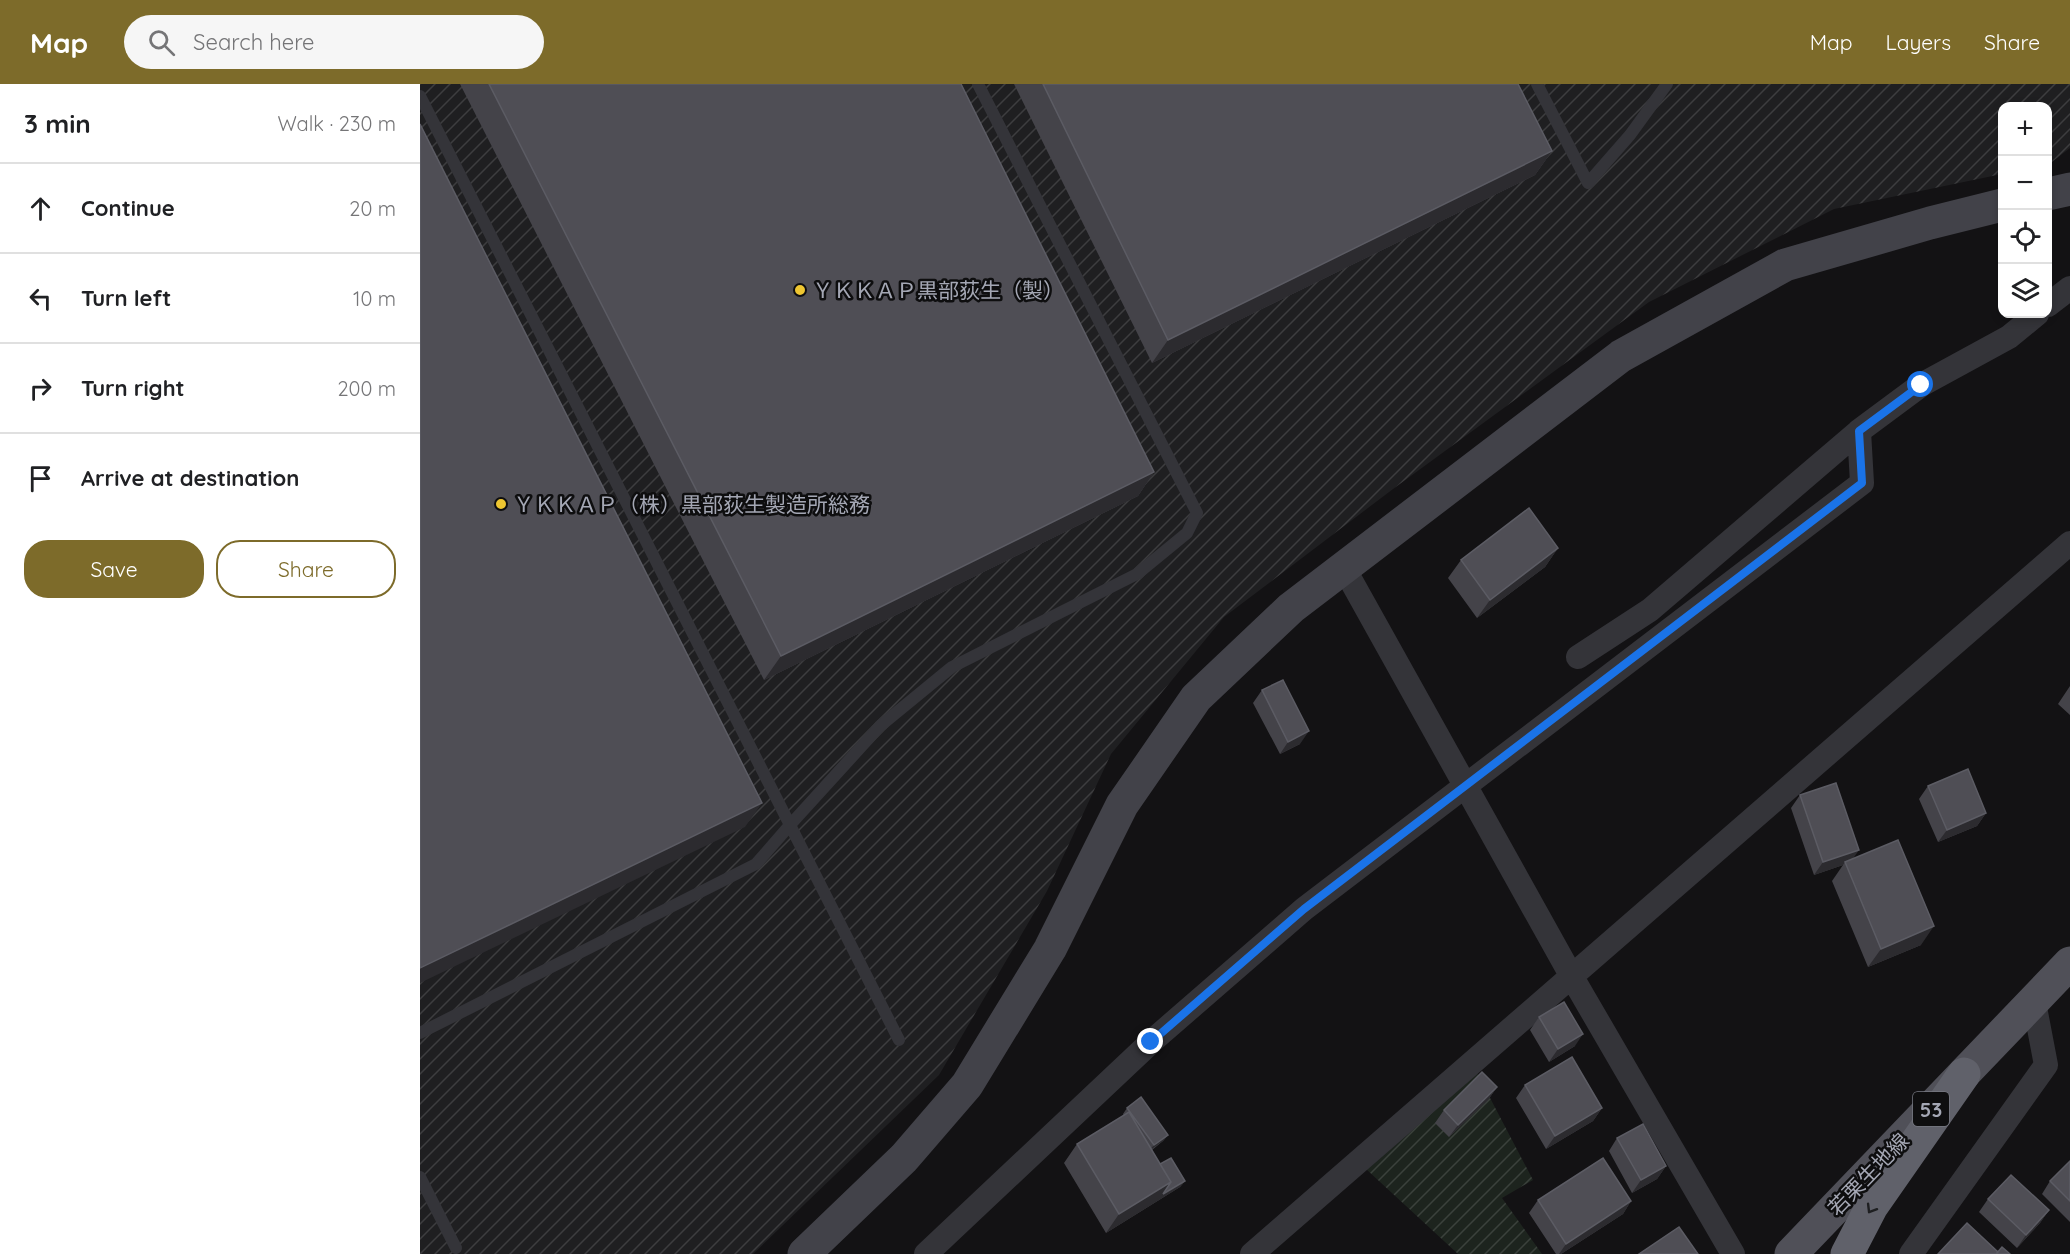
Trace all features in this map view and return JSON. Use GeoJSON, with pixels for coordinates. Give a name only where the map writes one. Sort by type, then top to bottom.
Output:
{"type":"FeatureCollection","features":[{"type":"Feature","properties":{"kind":"highway"},"geometry":{"type":"LineString","coordinates":[[1847,1254],[1872,1206],[1964,1074]]}},
{"type":"Feature","properties":{"kind":"main road","name":"若栗生地線"},"geometry":{"type":"LineString","coordinates":[[1791,1254],[2070,963]]}},
{"type":"Feature","properties":{"kind":"street"},"geometry":{"type":"LineString","coordinates":[[2052,193],[2070,189]]}},
{"type":"Feature","properties":{"kind":"street"},"geometry":{"type":"LineString","coordinates":[[804,1254],[904,1158],[967,1084],[1050,949],[1122,805],[1196,698],[1291,608],[1621,356],[1785,265],[1998,206]]}},
{"type":"Feature","properties":{"kind":"street"},"geometry":{"type":"LineString","coordinates":[[2052,302],[2070,288]]}},
{"type":"Feature","properties":{"kind":"street"},"geometry":{"type":"LineString","coordinates":[[1578,657],[1650,610],[1859,431],[1921,385],[2008,337],[2032,318]]}},
{"type":"Feature","properties":{"kind":"street"},"geometry":{"type":"LineString","coordinates":[[926,1254],[1151,1042],[1304,909],[1862,483],[1859,431]]}},
{"type":"Feature","properties":{"kind":"street"},"geometry":{"type":"LineString","coordinates":[[1252,1254],[2070,543]]}},
{"type":"Feature","properties":{"kind":"street"},"geometry":{"type":"LineString","coordinates":[[1344,568],[1572,977],[1733,1254]]}},
{"type":"Feature","properties":{"kind":"street"},"geometry":{"type":"LineString","coordinates":[[1911,1254],[2046,1065],[2034,1002]]}},
{"type":"Feature","properties":{"kind":"lane"},"geometry":{"type":"LineString","coordinates":[[420,1033],[756,864],[880,726],[952,667],[1137,574],[1187,533],[1197,513],[978,84]]}},
{"type":"Feature","properties":{"kind":"lane"},"geometry":{"type":"LineString","coordinates":[[1537,84],[1588,183],[1630,135],[1667,84]]}},
{"type":"Feature","properties":{"kind":"lane"},"geometry":{"type":"LineString","coordinates":[[420,96],[899,1040]]}},
{"type":"Feature","properties":{"kind":"lane"},"geometry":{"type":"LineString","coordinates":[[420,1177],[456,1248]]}},
{"type":"Feature","properties":{"kind":"shaded area"},"geometry":{"type":"Polygon","coordinates":[[[420,84],[2070,84],[2070,148],[2052,162],[2052,102],[1998,102],[1998,175],[1834,209],[1649,302],[1393,489],[1224,617],[1111,754],[1047,891],[939,1075],[753,1254],[420,1254],[420,84]]]}},
{"type":"Feature","properties":{"kind":"shaded area"},"geometry":{"type":"Polygon","coordinates":[[[1477,1073],[1533,1180],[1502,1198],[1542,1254],[1458,1254],[1366,1169],[1477,1073]]]}},
{"type":"Feature","properties":{"kind":"building","name":"ＹＫＫＡＰ黒部荻生（製）"},"geometry":{"type":"Polygon","coordinates":[[[489,84],[961,84],[1154,472],[781,656],[489,84]]]}},
{"type":"Feature","properties":{"kind":"building"},"geometry":{"type":"Polygon","coordinates":[[[1043,84],[1518,84],[1552,151],[1168,340],[1043,84]]]}},
{"type":"Feature","properties":{"kind":"building","name":"ＹＫＫＡＰ（株）黒部荻生製造所総務"},"geometry":{"type":"Polygon","coordinates":[[[420,124],[762,803],[420,968],[420,124]]]}},
{"type":"Feature","properties":{"kind":"building"},"geometry":{"type":"Polygon","coordinates":[[[1529,508],[1558,548],[1490,600],[1461,560],[1529,508]]]}},
{"type":"Feature","properties":{"kind":"building"},"geometry":{"type":"Polygon","coordinates":[[[1283,680],[1309,731],[1288,742],[1262,690],[1283,680]]]}},
{"type":"Feature","properties":{"kind":"building"},"geometry":{"type":"Polygon","coordinates":[[[1968,769],[1986,813],[1947,830],[1928,786],[1968,769]]]}},
{"type":"Feature","properties":{"kind":"building"},"geometry":{"type":"Polygon","coordinates":[[[1836,783],[1859,850],[1823,862],[1800,795],[1836,783]]]}},
{"type":"Feature","properties":{"kind":"building"},"geometry":{"type":"Polygon","coordinates":[[[1898,840],[1934,926],[1881,949],[1845,862],[1898,840]]]}},
{"type":"Feature","properties":{"kind":"building"},"geometry":{"type":"Polygon","coordinates":[[[1564,1002],[1583,1034],[1558,1049],[1539,1017],[1564,1002]]]}},
{"type":"Feature","properties":{"kind":"building"},"geometry":{"type":"Polygon","coordinates":[[[1572,1057],[1602,1108],[1555,1136],[1525,1085],[1572,1057]]]}},
{"type":"Feature","properties":{"kind":"building"},"geometry":{"type":"Polygon","coordinates":[[[1482,1072],[1497,1087],[1458,1125],[1444,1110],[1482,1072]]]}},
{"type":"Feature","properties":{"kind":"building"},"geometry":{"type":"Polygon","coordinates":[[[1141,1097],[1168,1135],[1154,1145],[1127,1108],[1141,1097]]]}},
{"type":"Feature","properties":{"kind":"building"},"geometry":{"type":"Polygon","coordinates":[[[1129,1112],[1171,1182],[1119,1214],[1077,1144],[1129,1112]]]}},
{"type":"Feature","properties":{"kind":"building"},"geometry":{"type":"Polygon","coordinates":[[[1643,1124],[1666,1166],[1641,1180],[1617,1138],[1643,1124]]]}},
{"type":"Feature","properties":{"kind":"building"},"geometry":{"type":"Polygon","coordinates":[[[1171,1158],[1185,1181],[1163,1194],[1171,1182],[1160,1164],[1171,1158]]]}},
{"type":"Feature","properties":{"kind":"building"},"geometry":{"type":"Polygon","coordinates":[[[1603,1158],[1631,1201],[1566,1244],[1538,1200],[1603,1158]]]}},
{"type":"Feature","properties":{"kind":"building"},"geometry":{"type":"Polygon","coordinates":[[[2070,1161],[2070,1201],[2050,1181],[2070,1161]]]}},
{"type":"Feature","properties":{"kind":"building"},"geometry":{"type":"Polygon","coordinates":[[[2011,1175],[2049,1210],[2026,1235],[1988,1199],[2011,1175]]]}},
{"type":"Feature","properties":{"kind":"building"},"geometry":{"type":"Polygon","coordinates":[[[1967,1223],[1998,1252],[1996,1254],[1938,1254],[1967,1223]]]}},
{"type":"Feature","properties":{"kind":"building"},"geometry":{"type":"Polygon","coordinates":[[[1679,1227],[1698,1254],[1639,1254],[1679,1227]]]}},
{"type":"Feature","properties":{"kind":"building"},"geometry":{"type":"Polygon","coordinates":[[[2002,1247],[2010,1254],[1996,1254],[2002,1247]]]}},
{"type":"Feature","properties":{"kind":"place","name":"ＹＫＫＡＰ黒部荻生（製）"},"geometry":{"type":"Point","coordinates":[800,290]}},
{"type":"Feature","properties":{"kind":"place","name":"ＹＫＫＡＰ（株）黒部荻生製造所総務"},"geometry":{"type":"Point","coordinates":[501,504]}},
{"type":"Feature","properties":{"kind":"route"},"geometry":{"type":"LineString","coordinates":[[1151,1042],[1304,909],[1862,483],[1859,431],[1921,385]]}}]}
